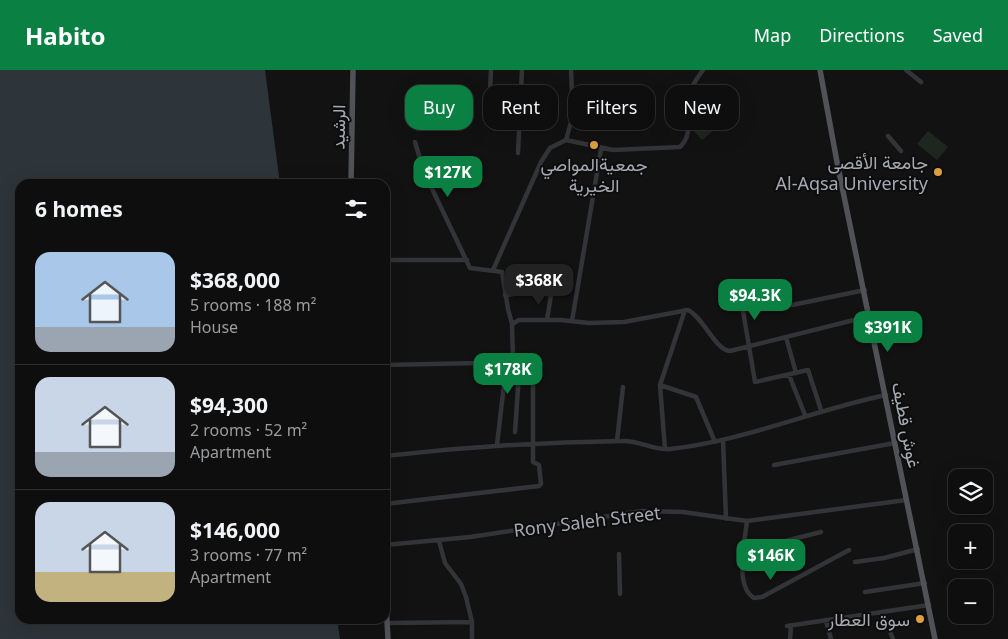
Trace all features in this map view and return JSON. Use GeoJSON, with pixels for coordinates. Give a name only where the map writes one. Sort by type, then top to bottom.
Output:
{"type":"FeatureCollection","features":[{"type":"Feature","properties":{"kind":"main road","name":"الرشيد"},"geometry":{"type":"LineString","coordinates":[[351,179],[353,70]]}},
{"type":"Feature","properties":{"kind":"main road","name":"غوش قطيف"},"geometry":{"type":"LineString","coordinates":[[820,70],[837,162],[865,290],[935,639]]}},
{"type":"Feature","properties":{"kind":"main road"},"geometry":{"type":"LineString","coordinates":[[387,624],[388,639]]}},
{"type":"Feature","properties":{"kind":"street"},"geometry":{"type":"LineString","coordinates":[[490,85],[491,70]]}},
{"type":"Feature","properties":{"kind":"street"},"geometry":{"type":"LineString","coordinates":[[518,153],[522,70]]}},
{"type":"Feature","properties":{"kind":"street"},"geometry":{"type":"LineString","coordinates":[[566,140],[572,123],[570,70]]}},
{"type":"Feature","properties":{"kind":"street"},"geometry":{"type":"LineString","coordinates":[[492,270],[541,162],[550,148],[566,140],[601,149],[680,147],[687,139],[688,133],[687,99],[703,70]]}},
{"type":"Feature","properties":{"kind":"street"},"geometry":{"type":"LineString","coordinates":[[906,70],[921,82]]}},
{"type":"Feature","properties":{"kind":"street"},"geometry":{"type":"LineString","coordinates":[[888,136],[901,151]]}},
{"type":"Feature","properties":{"kind":"street"},"geometry":{"type":"LineString","coordinates":[[415,142],[424,172],[472,270],[502,272],[512,324],[513,359]]}},
{"type":"Feature","properties":{"kind":"street"},"geometry":{"type":"LineString","coordinates":[[572,321],[601,149]]}},
{"type":"Feature","properties":{"kind":"street"},"geometry":{"type":"LineString","coordinates":[[390,260],[467,260]]}},
{"type":"Feature","properties":{"kind":"street"},"geometry":{"type":"LineString","coordinates":[[784,290],[787,304],[790,305],[865,290]]}},
{"type":"Feature","properties":{"kind":"street"},"geometry":{"type":"LineString","coordinates":[[505,295],[537,291],[551,294],[547,320]]}},
{"type":"Feature","properties":{"kind":"street"},"geometry":{"type":"LineString","coordinates":[[741,299],[755,382],[808,370],[821,410]]}},
{"type":"Feature","properties":{"kind":"street"},"geometry":{"type":"LineString","coordinates":[[664,450],[660,385],[685,310]]}},
{"type":"Feature","properties":{"kind":"street"},"geometry":{"type":"LineString","coordinates":[[512,324],[519,320],[590,323],[624,322],[685,310],[694,313],[725,351],[749,347],[870,316]]}},
{"type":"Feature","properties":{"kind":"street"},"geometry":{"type":"LineString","coordinates":[[786,337],[796,373]]}},
{"type":"Feature","properties":{"kind":"street"},"geometry":{"type":"LineString","coordinates":[[390,365],[476,363],[526,358],[533,362],[533,462],[539,465],[541,484],[539,486],[390,503]]}},
{"type":"Feature","properties":{"kind":"street"},"geometry":{"type":"LineString","coordinates":[[497,445],[507,359]]}},
{"type":"Feature","properties":{"kind":"street"},"geometry":{"type":"LineString","coordinates":[[515,432],[520,359]]}},
{"type":"Feature","properties":{"kind":"street"},"geometry":{"type":"LineString","coordinates":[[789,375],[805,415]]}},
{"type":"Feature","properties":{"kind":"street"},"geometry":{"type":"LineString","coordinates":[[660,385],[696,398],[715,442]]}},
{"type":"Feature","properties":{"kind":"street"},"geometry":{"type":"LineString","coordinates":[[617,441],[623,387]]}},
{"type":"Feature","properties":{"kind":"street"},"geometry":{"type":"LineString","coordinates":[[390,456],[497,445],[617,441],[628,441],[664,450],[715,442],[774,428],[821,410],[886,395]]}},
{"type":"Feature","properties":{"kind":"street"},"geometry":{"type":"LineString","coordinates":[[723,440],[726,519]]}},
{"type":"Feature","properties":{"kind":"street"},"geometry":{"type":"LineString","coordinates":[[774,465],[895,443]]}},
{"type":"Feature","properties":{"kind":"street","name":"Rony Saleh Street"},"geometry":{"type":"LineString","coordinates":[[390,544],[439,541],[642,511],[684,512],[747,521],[906,500]]}},
{"type":"Feature","properties":{"kind":"street"},"geometry":{"type":"LineString","coordinates":[[747,521],[741,552],[746,588],[751,596],[758,598],[849,550]]}},
{"type":"Feature","properties":{"kind":"street"},"geometry":{"type":"LineString","coordinates":[[741,552],[821,532]]}},
{"type":"Feature","properties":{"kind":"street"},"geometry":{"type":"LineString","coordinates":[[439,541],[445,563],[464,589],[472,622],[472,639]]}},
{"type":"Feature","properties":{"kind":"street"},"geometry":{"type":"LineString","coordinates":[[855,562],[884,558],[918,548]]}},
{"type":"Feature","properties":{"kind":"street"},"geometry":{"type":"LineString","coordinates":[[619,554],[620,594]]}},
{"type":"Feature","properties":{"kind":"street"},"geometry":{"type":"LineString","coordinates":[[865,592],[924,583]]}},
{"type":"Feature","properties":{"kind":"street"},"geometry":{"type":"LineString","coordinates":[[790,639],[789,626],[929,605]]}},
{"type":"Feature","properties":{"kind":"street"},"geometry":{"type":"LineString","coordinates":[[883,613],[893,639]]}},
{"type":"Feature","properties":{"kind":"street"},"geometry":{"type":"LineString","coordinates":[[826,621],[831,639]]}},
{"type":"Feature","properties":{"kind":"street"},"geometry":{"type":"LineString","coordinates":[[390,623],[472,622]]}},
{"type":"Feature","properties":{"kind":"shaded area"},"geometry":{"type":"Polygon","coordinates":[[[0,70],[265,70],[279,179],[15,179],[15,624],[338,624],[340,639],[0,639],[0,70]]]}},
{"type":"Feature","properties":{"kind":"shaded area"},"geometry":{"type":"Polygon","coordinates":[[[693,130],[713,130],[713,131],[702,140],[693,130]]]}},
{"type":"Feature","properties":{"kind":"shaded area"},"geometry":{"type":"Polygon","coordinates":[[[928,131],[948,147],[937,160],[917,144],[928,131]]]}},
{"type":"Feature","properties":{"kind":"place","name":"جمعيةالمواصي الخيرية"},"geometry":{"type":"Point","coordinates":[594,145]}},
{"type":"Feature","properties":{"kind":"place","name":"جامعة الأقصى Al-Aqsa University"},"geometry":{"type":"Point","coordinates":[938,172]}},
{"type":"Feature","properties":{"kind":"place","name":"سوق العطار"},"geometry":{"type":"Point","coordinates":[920,619]}}]}
